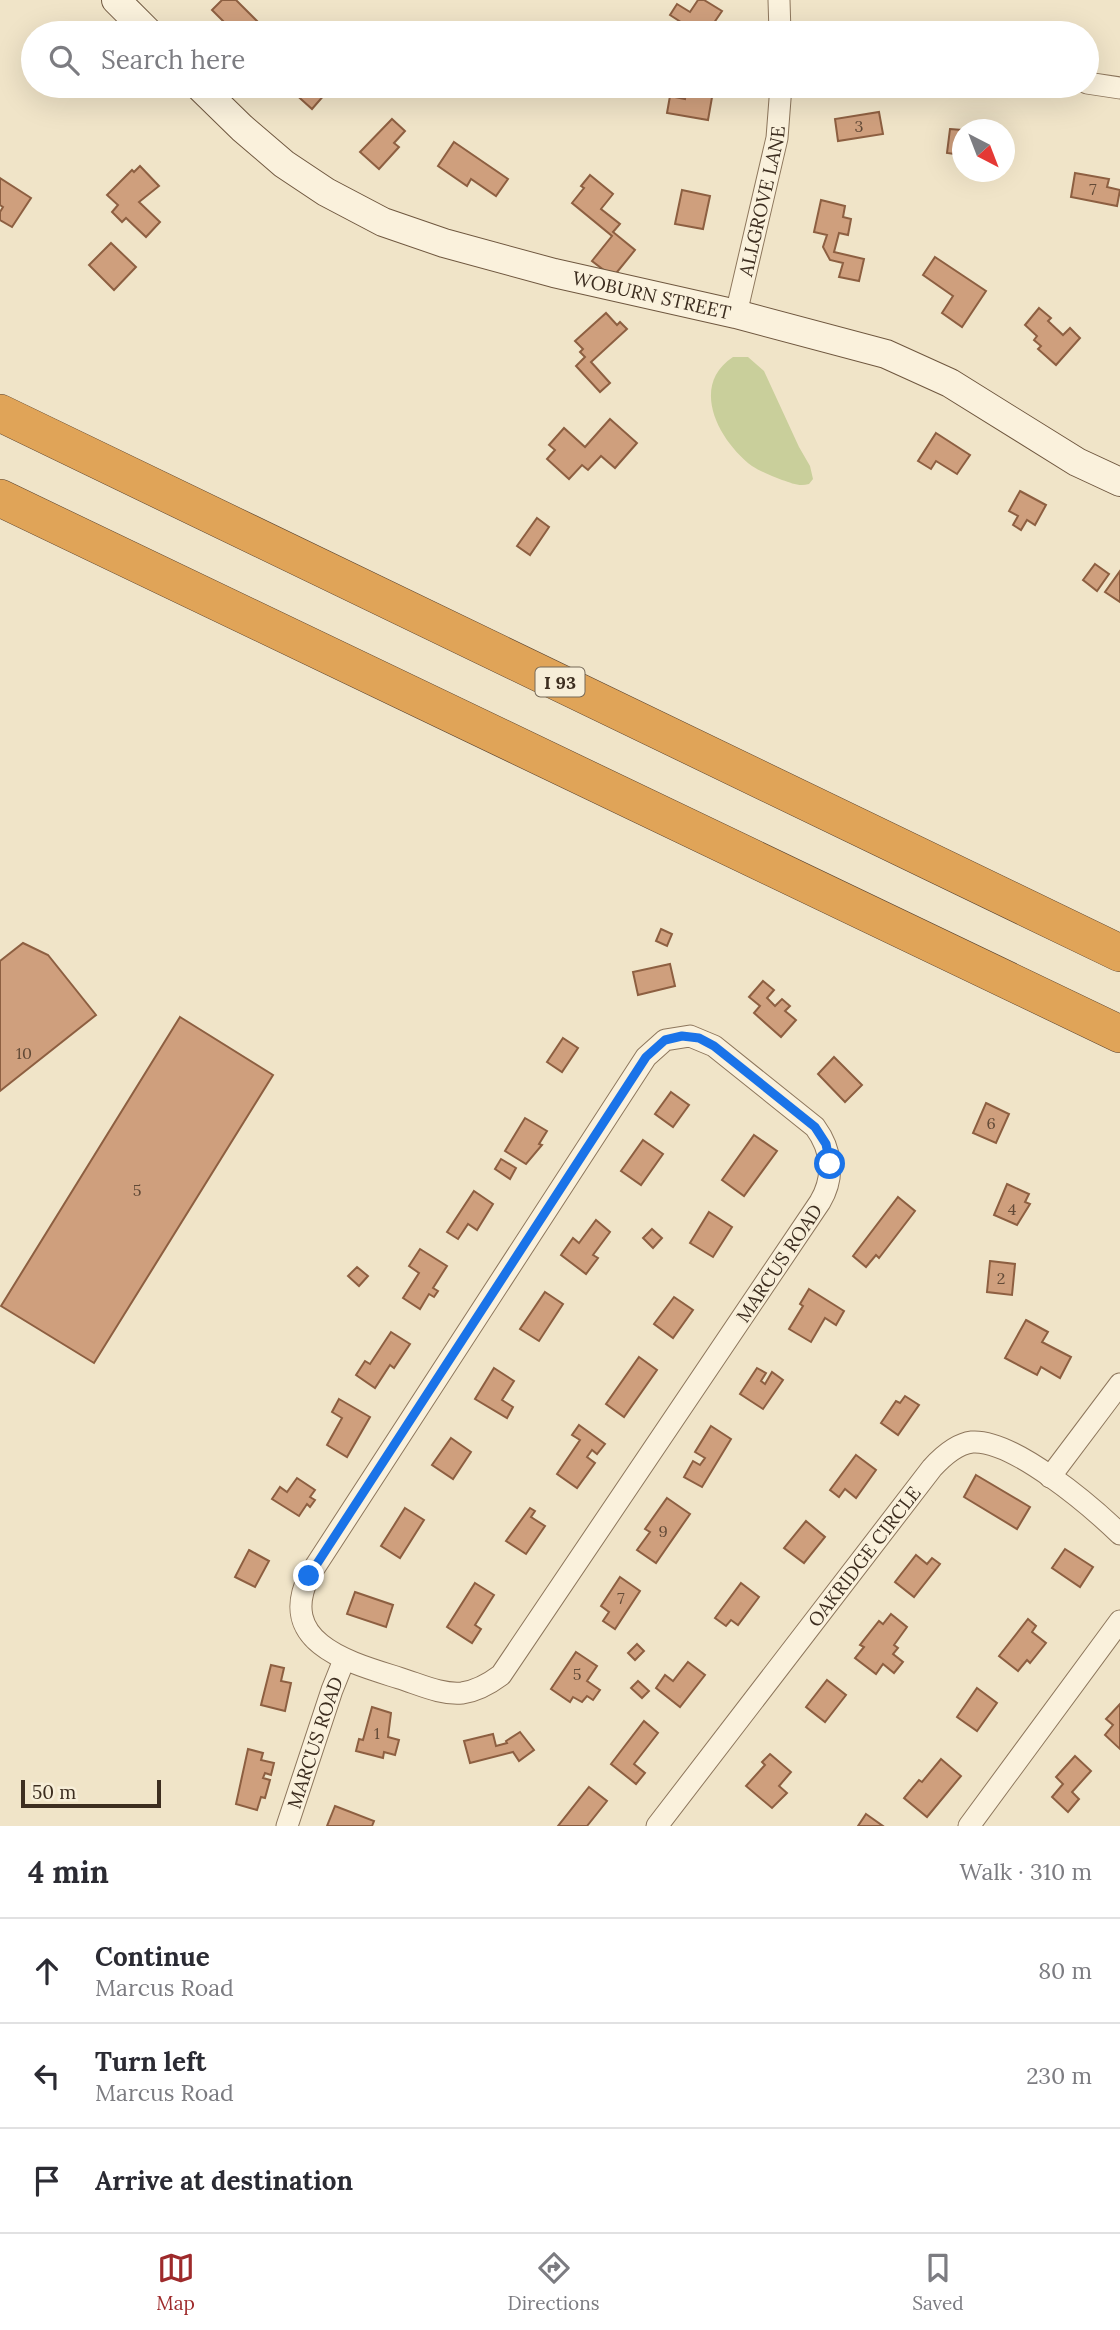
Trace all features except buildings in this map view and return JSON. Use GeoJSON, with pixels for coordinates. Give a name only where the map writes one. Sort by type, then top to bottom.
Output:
{"type":"FeatureCollection","features":[{"type":"Feature","properties":{"kind":"highway","name":"I 93"},"geometry":{"type":"LineString","coordinates":[[0,413],[1120,953]]}},
{"type":"Feature","properties":{"kind":"highway"},"geometry":{"type":"LineString","coordinates":[[0,498],[1120,1034]]}},
{"type":"Feature","properties":{"kind":"street"},"geometry":{"type":"LineString","coordinates":[[117,0],[137,21]]}},
{"type":"Feature","properties":{"kind":"street"},"geometry":{"type":"LineString","coordinates":[[779,0],[780,21]]}},
{"type":"Feature","properties":{"kind":"street"},"geometry":{"type":"LineString","coordinates":[[1099,85],[1120,88]]}},
{"type":"Feature","properties":{"kind":"street","name":"WOBURN STREET"},"geometry":{"type":"LineString","coordinates":[[211,98],[284,164],[326,192],[383,222],[444,243],[554,273],[736,314],[863,347],[909,363],[988,405],[1077,462],[1120,482]]}},
{"type":"Feature","properties":{"kind":"street","name":"ALLGROVE LANE"},"geometry":{"type":"LineString","coordinates":[[736,314],[777,138],[780,98]]}},
{"type":"Feature","properties":{"kind":"street","name":"MARCUS ROAD"},"geometry":{"type":"LineString","coordinates":[[691,1036],[707,1041],[807,1120],[821,1135],[826,1144],[830,1164],[828,1184],[820,1202],[501,1675],[476,1690],[444,1692],[344,1660],[318,1644],[306,1625],[302,1603],[309,1576],[646,1057],[658,1045],[673,1037],[691,1036]]}},
{"type":"Feature","properties":{"kind":"street"},"geometry":{"type":"LineString","coordinates":[[1050,1477],[1120,1384]]}},
{"type":"Feature","properties":{"kind":"street","name":"OAKRIDGE CIRCLE"},"geometry":{"type":"LineString","coordinates":[[657,1826],[932,1468],[940,1459],[960,1446],[970,1442],[981,1443],[1014,1453],[1050,1477],[1120,1534]]}},
{"type":"Feature","properties":{"kind":"street"},"geometry":{"type":"LineString","coordinates":[[969,1826],[1120,1621]]}},
{"type":"Feature","properties":{"kind":"street","name":"MARCUS ROAD"},"geometry":{"type":"LineString","coordinates":[[287,1826],[344,1660]]}},
{"type":"Feature","properties":{"kind":"green space"},"geometry":{"type":"Polygon","coordinates":[[[733,357],[748,357],[764,371],[810,466],[813,479],[809,484],[792,483],[752,466],[729,442],[720,428],[711,398],[713,383],[720,369],[733,357]]]}},
{"type":"Feature","properties":{"kind":"route"},"geometry":{"type":"LineString","coordinates":[[309,1576],[533,1235],[646,1057],[658,1045],[673,1037],[691,1036],[707,1041],[815,1127],[826,1144],[830,1164]]}}]}
